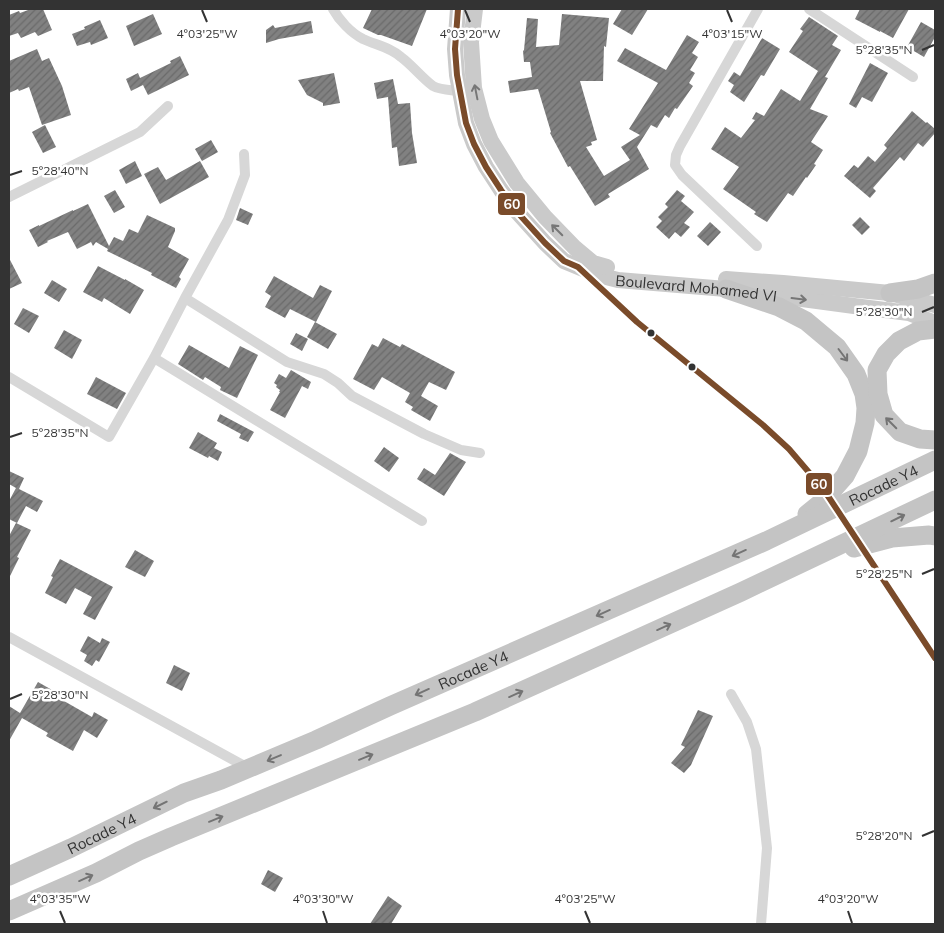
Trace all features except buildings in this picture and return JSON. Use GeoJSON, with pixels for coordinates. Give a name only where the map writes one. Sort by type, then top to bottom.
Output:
{"type":"FeatureCollection","features":[{"type":"Feature","properties":{"kind":"highway"},"geometry":{"type":"LineString","coordinates":[[890,293],[918,289],[935,284]]}},
{"type":"Feature","properties":{"kind":"highway"},"geometry":{"type":"LineString","coordinates":[[726,290],[779,307],[806,321],[837,347],[856,374],[864,394],[866,408],[865,423],[858,451],[845,476],[823,501],[788,531]]}},
{"type":"Feature","properties":{"kind":"highway"},"geometry":{"type":"LineString","coordinates":[[935,329],[918,331],[899,341],[886,354],[877,370],[878,394],[884,415],[900,432],[920,439],[935,440]]}},
{"type":"Feature","properties":{"kind":"highway","name":"Rocade Y4"},"geometry":{"type":"LineString","coordinates":[[9,876],[184,793],[249,769],[316,740],[766,541],[935,460]]}},
{"type":"Feature","properties":{"kind":"highway"},"geometry":{"type":"LineString","coordinates":[[9,911],[96,873],[171,837],[475,712],[741,592],[935,500]]}},
{"type":"Feature","properties":{"kind":"highway"},"geometry":{"type":"LineString","coordinates":[[814,558],[892,538],[935,536]]}},
{"type":"Feature","properties":{"kind":"main road","name":"Boulevard Mohamed VI"},"geometry":{"type":"LineString","coordinates":[[458,9],[455,49],[459,91],[466,123],[474,144],[500,190],[545,243],[564,261],[598,275],[618,280],[726,290],[909,313],[935,323]]}},
{"type":"Feature","properties":{"kind":"main road","name":"Boulevard Mohamed VI"},"geometry":{"type":"LineString","coordinates":[[475,9],[471,42],[474,88],[482,119],[491,141],[517,183],[545,217],[575,248],[593,263],[639,274],[783,283],[890,293],[935,305]]}},
{"type":"Feature","properties":{"kind":"street"},"geometry":{"type":"LineString","coordinates":[[333,9],[354,34],[390,49],[433,86],[459,91]]}},
{"type":"Feature","properties":{"kind":"street"},"geometry":{"type":"LineString","coordinates":[[757,246],[682,175],[675,165],[676,155],[680,146],[758,9]]}},
{"type":"Feature","properties":{"kind":"street"},"geometry":{"type":"LineString","coordinates":[[809,9],[913,77]]}},
{"type":"Feature","properties":{"kind":"street"},"geometry":{"type":"LineString","coordinates":[[9,198],[140,132],[168,106]]}},
{"type":"Feature","properties":{"kind":"street"},"geometry":{"type":"LineString","coordinates":[[9,377],[108,437],[154,358],[228,220],[246,175],[244,154]]}},
{"type":"Feature","properties":{"kind":"street"},"geometry":{"type":"LineString","coordinates":[[185,298],[287,362],[324,374],[338,383],[352,396],[424,434],[461,450],[480,452]]}},
{"type":"Feature","properties":{"kind":"street"},"geometry":{"type":"LineString","coordinates":[[154,358],[422,521]]}},
{"type":"Feature","properties":{"kind":"street"},"geometry":{"type":"LineString","coordinates":[[9,638],[249,769]]}},
{"type":"Feature","properties":{"kind":"street"},"geometry":{"type":"LineString","coordinates":[[731,694],[747,722],[756,749],[767,848],[761,924]]}},
{"type":"Feature","properties":{"kind":"transit line","name":"60"},"geometry":{"type":"LineString","coordinates":[[458,9],[455,49],[457,75],[466,123],[486,167],[501,190],[518,213],[564,261],[578,267],[637,322],[763,425],[789,449],[824,490],[935,658]]}}]}
